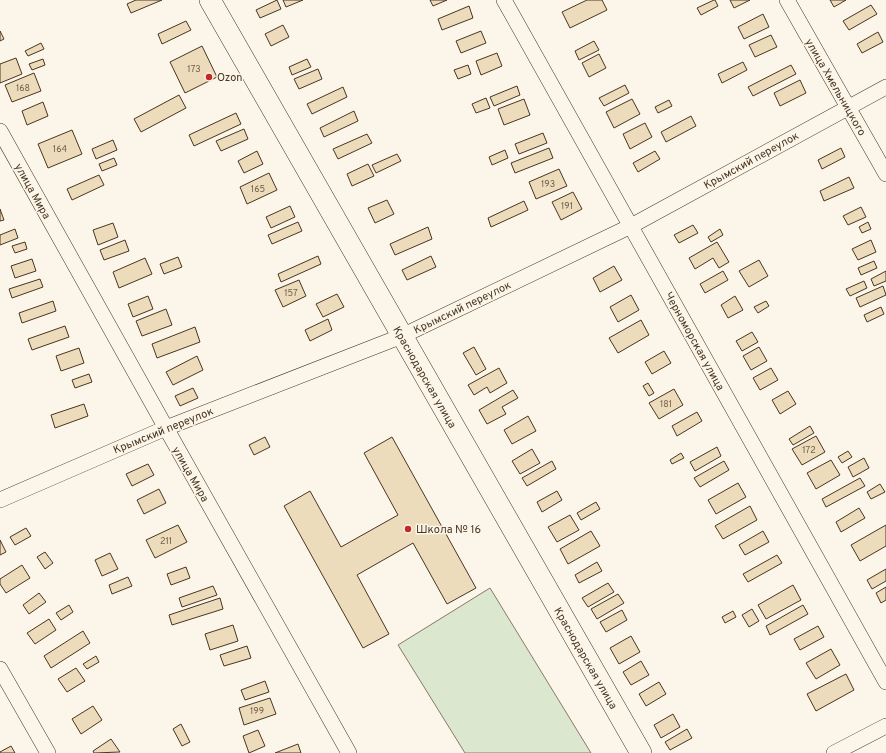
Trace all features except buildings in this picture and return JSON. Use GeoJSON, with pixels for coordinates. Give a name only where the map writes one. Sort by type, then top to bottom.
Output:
{"type":"FeatureCollection","features":[{"type":"Feature","properties":{"kind":"street","name":"Краснодарская улица"},"geometry":{"type":"LineString","coordinates":[[210,0],[641,753]]}},
{"type":"Feature","properties":{"kind":"street","name":"Черноморская улица"},"geometry":{"type":"LineString","coordinates":[[504,0],[886,682]]}},
{"type":"Feature","properties":{"kind":"street","name":"улица Хмельницкого"},"geometry":{"type":"LineString","coordinates":[[787,0],[886,174]]}},
{"type":"Feature","properties":{"kind":"street","name":"Крымский переулок"},"geometry":{"type":"LineString","coordinates":[[0,500],[166,428],[402,336],[631,226],[886,87]]}},
{"type":"Feature","properties":{"kind":"street","name":"улица Мира"},"geometry":{"type":"LineString","coordinates":[[0,131],[349,753]]}},
{"type":"Feature","properties":{"kind":"street"},"geometry":{"type":"LineString","coordinates":[[0,669],[48,753]]}},
{"type":"Feature","properties":{"kind":"street"},"geometry":{"type":"LineString","coordinates":[[834,753],[886,726]]}},
{"type":"Feature","properties":{"kind":"green space"},"geometry":{"type":"Polygon","coordinates":[[[490,588],[591,753],[465,753],[398,645],[490,588]]]}},
{"type":"Feature","properties":{"kind":"place","name":"Ozon"},"geometry":{"type":"Point","coordinates":[209,77]}},
{"type":"Feature","properties":{"kind":"place","name":"Школа № 16"},"geometry":{"type":"Point","coordinates":[408,529]}}]}
